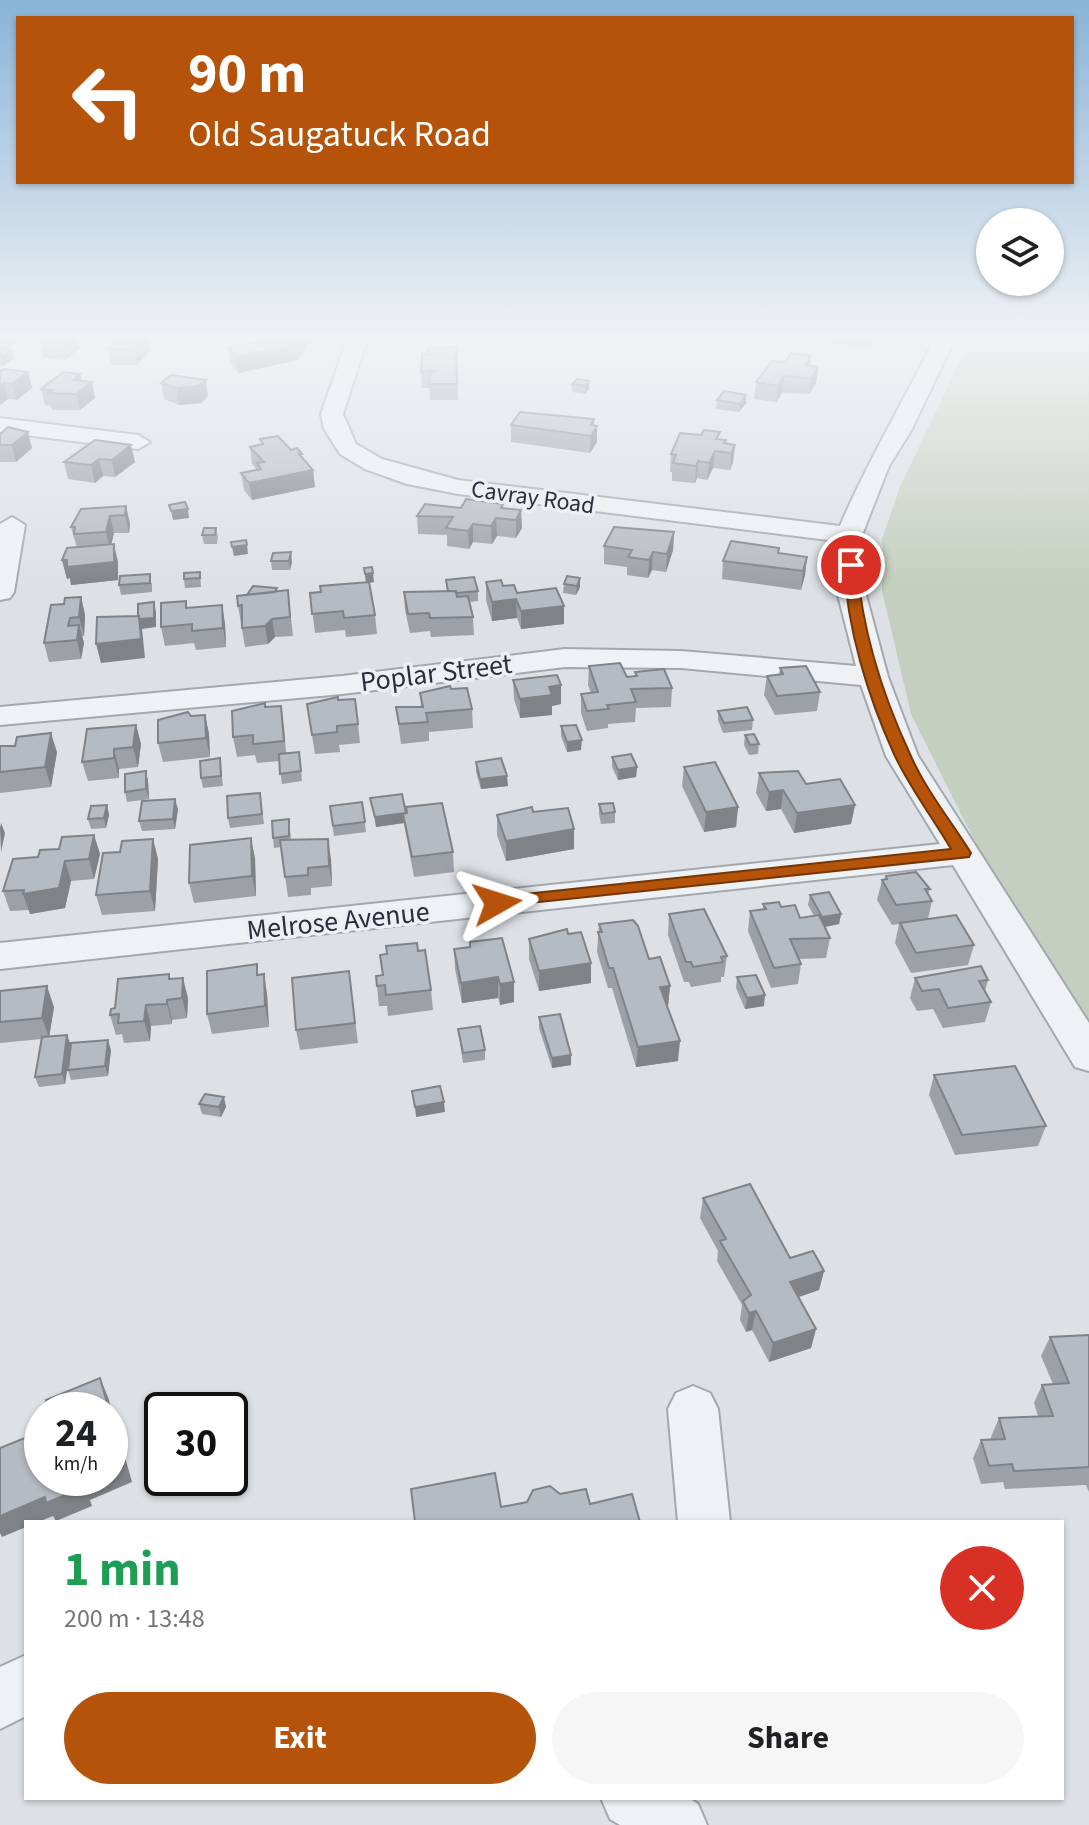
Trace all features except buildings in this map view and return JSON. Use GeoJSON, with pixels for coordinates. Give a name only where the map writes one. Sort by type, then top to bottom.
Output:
{"type":"FeatureCollection","features":[{"type":"Feature","properties":{"kind":"street","name":"Cavray Road"},"geometry":{"type":"LineString","coordinates":[[333,419],[350,452],[388,470],[430,482],[568,503],[849,535]]}},
{"type":"Feature","properties":{"kind":"street"},"geometry":{"type":"LineString","coordinates":[[906,419],[877,466],[849,535],[852,595],[873,677],[902,756],[1089,1056]]}},
{"type":"Feature","properties":{"kind":"street"},"geometry":{"type":"LineString","coordinates":[[0,425],[138,442]]}},
{"type":"Feature","properties":{"kind":"street"},"geometry":{"type":"LineString","coordinates":[[0,592],[12,525]]}},
{"type":"Feature","properties":{"kind":"street","name":"Poplar Street"},"geometry":{"type":"LineString","coordinates":[[0,716],[395,679],[500,663],[563,658],[703,660],[873,677]]}},
{"type":"Feature","properties":{"kind":"street","name":"Melrose Avenue"},"geometry":{"type":"LineString","coordinates":[[0,956],[963,853]]}},
{"type":"Feature","properties":{"kind":"street"},"geometry":{"type":"LineString","coordinates":[[693,1409],[704,1520]]}},
{"type":"Feature","properties":{"kind":"street"},"geometry":{"type":"LineString","coordinates":[[0,1700],[24,1684]]}},
{"type":"Feature","properties":{"kind":"green space"},"geometry":{"type":"Polygon","coordinates":[[[932,419],[1089,419],[1089,1020],[976,844],[911,714],[882,591],[882,539],[900,487],[932,419]]]}},
{"type":"Feature","properties":{"kind":"route"},"geometry":{"type":"LineString","coordinates":[[497,903],[963,853],[902,756],[873,677],[852,595],[851,565]]}}]}
